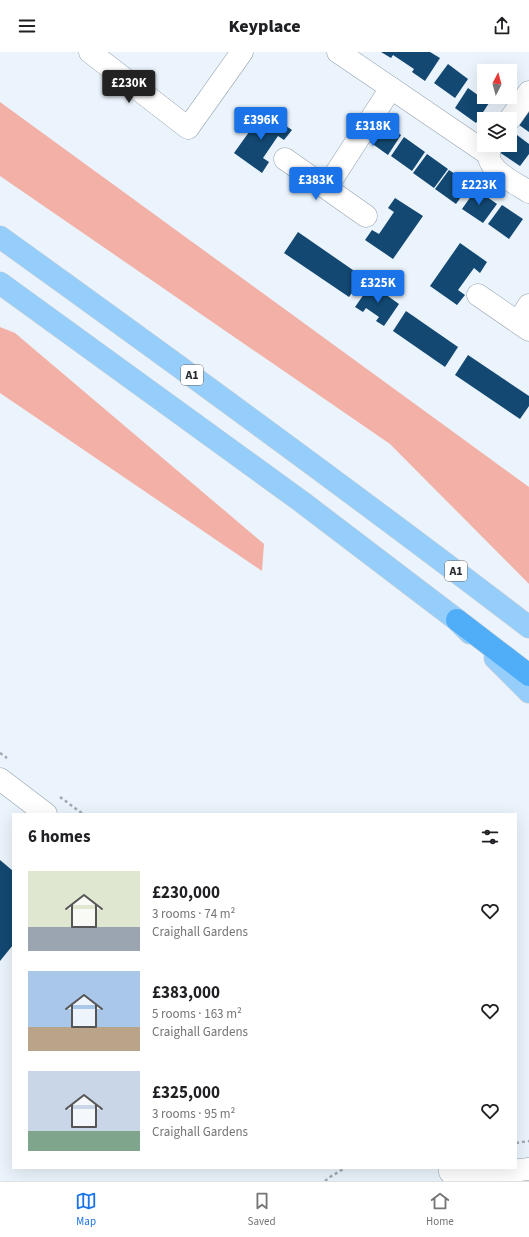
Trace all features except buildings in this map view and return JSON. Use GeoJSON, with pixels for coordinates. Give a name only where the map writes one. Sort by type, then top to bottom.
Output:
{"type":"FeatureCollection","features":[{"type":"Feature","properties":{"kind":"highway"},"geometry":{"type":"LineString","coordinates":[[457,620],[529,675]]}},
{"type":"Feature","properties":{"kind":"main road","name":"A1"},"geometry":{"type":"LineString","coordinates":[[0,237],[190,373],[383,516],[529,627]]}},
{"type":"Feature","properties":{"kind":"main road"},"geometry":{"type":"LineString","coordinates":[[0,283],[302,502],[457,620],[529,692]]}},
{"type":"Feature","properties":{"kind":"street"},"geometry":{"type":"LineString","coordinates":[[90,52],[188,128],[242,52]]}},
{"type":"Feature","properties":{"kind":"street"},"geometry":{"type":"LineString","coordinates":[[338,52],[391,88],[477,141]]}},
{"type":"Feature","properties":{"kind":"street"},"geometry":{"type":"LineString","coordinates":[[327,187],[391,88]]}},
{"type":"Feature","properties":{"kind":"street"},"geometry":{"type":"LineString","coordinates":[[515,112],[529,92]]}},
{"type":"Feature","properties":{"kind":"street"},"geometry":{"type":"LineString","coordinates":[[490,152],[489,160],[493,168],[529,192]]}},
{"type":"Feature","properties":{"kind":"street"},"geometry":{"type":"LineString","coordinates":[[284,159],[327,187],[366,216]]}},
{"type":"Feature","properties":{"kind":"street"},"geometry":{"type":"LineString","coordinates":[[478,295],[525,319]]}},
{"type":"Feature","properties":{"kind":"street"},"geometry":{"type":"LineString","coordinates":[[0,779],[45,813]]}},
{"type":"Feature","properties":{"kind":"street"},"geometry":{"type":"LineString","coordinates":[[450,1169],[450,1172],[502,1172],[529,1169]]}},
{"type":"Feature","properties":{"kind":"path"},"geometry":{"type":"LineString","coordinates":[[517,1143],[529,1141]]}},
{"type":"Feature","properties":{"kind":"path"},"geometry":{"type":"LineString","coordinates":[[325,1181],[343,1169]]}},
{"type":"Feature","properties":{"kind":"shaded area"},"geometry":{"type":"Polygon","coordinates":[[[0,102],[529,487],[529,584],[390,444],[0,176],[0,102]]]}},
{"type":"Feature","properties":{"kind":"shaded area"},"geometry":{"type":"Polygon","coordinates":[[[0,327],[15,333],[264,544],[262,571],[0,393],[0,327]]]}}]}
